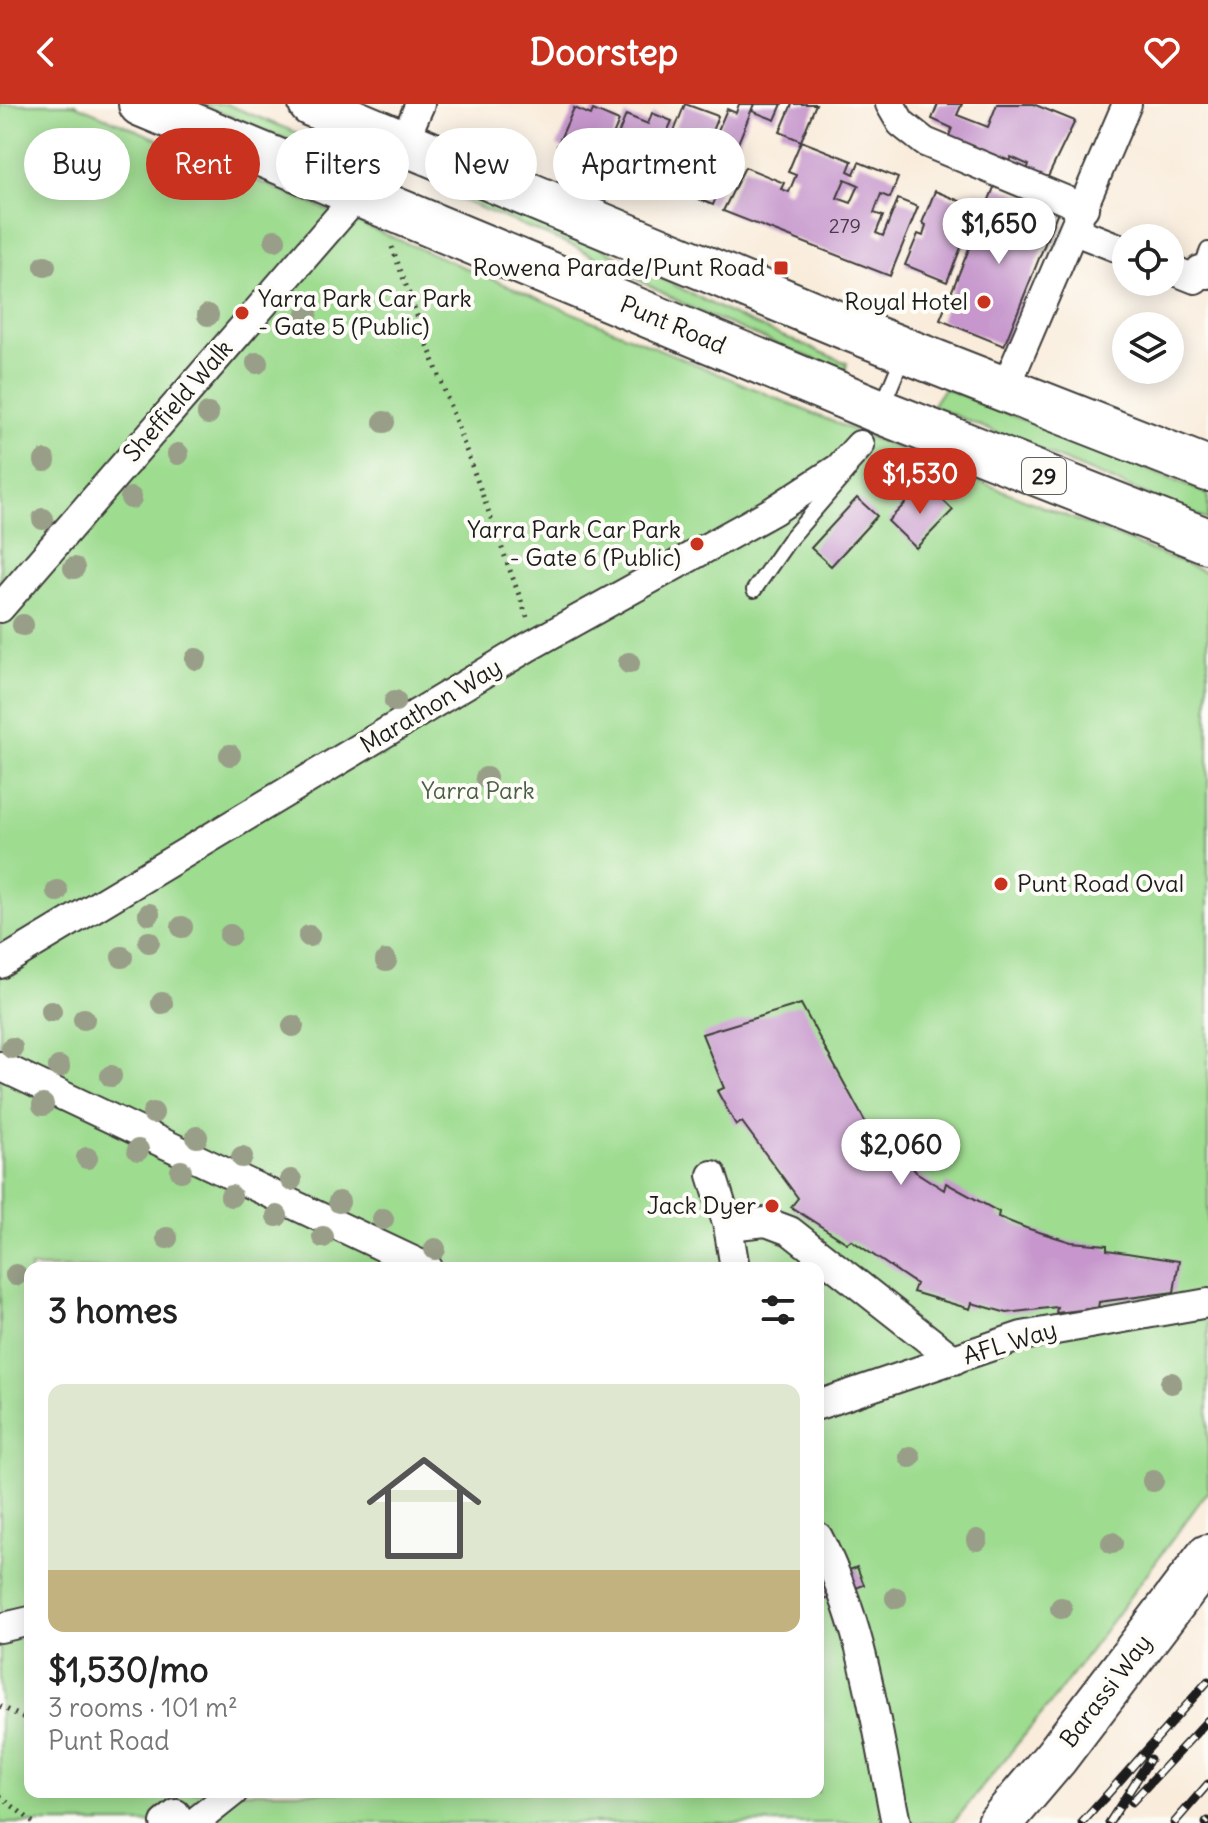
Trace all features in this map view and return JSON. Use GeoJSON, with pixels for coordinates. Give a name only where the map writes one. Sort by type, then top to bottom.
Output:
{"type":"FeatureCollection","features":[{"type":"Feature","properties":{"kind":"main road","name":"Punt Road"},"geometry":{"type":"LineString","coordinates":[[141,104],[276,161]]}},
{"type":"Feature","properties":{"kind":"main road"},"geometry":{"type":"LineString","coordinates":[[311,104],[411,123],[906,350],[1208,469]]}},
{"type":"Feature","properties":{"kind":"main road","name":"Punt Road"},"geometry":{"type":"LineString","coordinates":[[369,200],[870,428],[1208,541]]}},
{"type":"Feature","properties":{"kind":"main road","name":"Barassi Way"},"geometry":{"type":"LineString","coordinates":[[1000,1823],[1056,1757],[1208,1557]]}},
{"type":"Feature","properties":{"kind":"street"},"geometry":{"type":"LineString","coordinates":[[890,104],[901,123],[925,142],[1079,219],[1112,241]]}},
{"type":"Feature","properties":{"kind":"street"},"geometry":{"type":"LineString","coordinates":[[1005,389],[1127,104]]}},
{"type":"Feature","properties":{"kind":"street","name":"Sheffield Walk"},"geometry":{"type":"LineString","coordinates":[[0,608],[351,200]]}},
{"type":"Feature","properties":{"kind":"street"},"geometry":{"type":"LineString","coordinates":[[1184,275],[1195,279],[1205,265]]}},
{"type":"Feature","properties":{"kind":"street","name":"Marathon Way"},"geometry":{"type":"LineString","coordinates":[[0,964],[536,643],[773,511],[839,468],[870,428]]}},
{"type":"Feature","properties":{"kind":"street"},"geometry":{"type":"LineString","coordinates":[[0,1066],[415,1262]]}},
{"type":"Feature","properties":{"kind":"street"},"geometry":{"type":"LineString","coordinates":[[712,1175],[728,1226],[734,1262]]}},
{"type":"Feature","properties":{"kind":"street"},"geometry":{"type":"LineString","coordinates":[[728,1226],[766,1222],[790,1231],[954,1360]]}},
{"type":"Feature","properties":{"kind":"street","name":"AFL Way"},"geometry":{"type":"LineString","coordinates":[[824,1403],[1022,1336],[1208,1303]]}},
{"type":"Feature","properties":{"kind":"street"},"geometry":{"type":"LineString","coordinates":[[824,1548],[840,1579],[860,1649],[896,1823]]}},
{"type":"Feature","properties":{"kind":"street"},"geometry":{"type":"LineString","coordinates":[[0,1628],[24,1622]]}},
{"type":"Feature","properties":{"kind":"street"},"geometry":{"type":"LineString","coordinates":[[178,1820],[221,1798]]}},
{"type":"Feature","properties":{"kind":"lane"},"geometry":{"type":"LineString","coordinates":[[754,590],[789,540],[846,477],[906,350]]}},
{"type":"Feature","properties":{"kind":"path"},"geometry":{"type":"LineString","coordinates":[[389,238],[536,643]]}},
{"type":"Feature","properties":{"kind":"path"},"geometry":{"type":"LineString","coordinates":[[0,1706],[24,1718]]}},
{"type":"Feature","properties":{"kind":"path"},"geometry":{"type":"LineString","coordinates":[[0,1796],[34,1823]]}},
{"type":"Feature","properties":{"kind":"green space","name":"Yarra Park"},"geometry":{"type":"Polygon","coordinates":[[[0,104],[74,104],[146,134],[146,200],[260,200],[260,182],[276,189],[276,200],[303,200],[874,439],[1208,573],[1208,1491],[1054,1699],[953,1823],[0,1823],[0,104]]]}},
{"type":"Feature","properties":{"kind":"green space"},"geometry":{"type":"Polygon","coordinates":[[[200,104],[226,104],[285,128],[276,128],[276,135],[200,104]]]}},
{"type":"Feature","properties":{"kind":"green space"},"geometry":{"type":"Polygon","coordinates":[[[461,200],[484,200],[596,245],[737,317],[847,363],[845,372],[695,310],[578,248],[461,200]]]}},
{"type":"Feature","properties":{"kind":"green space"},"geometry":{"type":"Polygon","coordinates":[[[944,388],[1208,494],[1208,520],[932,406],[944,388]]]}},
{"type":"Feature","properties":{"kind":"building"},"geometry":{"type":"Polygon","coordinates":[[[685,104],[718,116],[713,128],[675,128],[685,104]]]}},
{"type":"Feature","properties":{"kind":"building"},"geometry":{"type":"Polygon","coordinates":[[[739,104],[754,104],[744,128],[719,128],[727,109],[736,113],[739,104]]]}},
{"type":"Feature","properties":{"kind":"building"},"geometry":{"type":"Polygon","coordinates":[[[755,104],[782,104],[775,120],[752,111],[755,104]]]}},
{"type":"Feature","properties":{"kind":"building"},"geometry":{"type":"Polygon","coordinates":[[[792,104],[816,104],[801,141],[780,132],[792,104]]]}},
{"type":"Feature","properties":{"kind":"building"},"geometry":{"type":"Polygon","coordinates":[[[938,104],[962,104],[957,115],[988,127],[997,104],[1033,104],[1075,121],[1046,181],[1026,173],[1029,165],[1011,157],[1007,165],[947,141],[952,128],[932,119],[938,104]]]}},
{"type":"Feature","properties":{"kind":"building"},"geometry":{"type":"Polygon","coordinates":[[[574,108],[591,115],[593,110],[619,121],[616,128],[565,128],[574,108]]]}},
{"type":"Feature","properties":{"kind":"building"},"geometry":{"type":"Polygon","coordinates":[[[652,113],[672,121],[669,128],[621,128],[626,115],[648,124],[652,113]]]}},
{"type":"Feature","properties":{"kind":"building"},"geometry":{"type":"Polygon","coordinates":[[[801,141],[852,161],[848,171],[854,174],[859,162],[898,178],[890,198],[881,194],[874,213],[883,216],[876,233],[883,236],[898,199],[918,207],[890,276],[723,211],[728,200],[745,200],[745,167],[784,183],[781,189],[789,192],[796,175],[788,172],[801,141]],[[845,179],[837,198],[851,203],[859,185],[845,179]]]}},
{"type":"Feature","properties":{"kind":"building"},"geometry":{"type":"Polygon","coordinates":[[[995,185],[1058,211],[1004,346],[940,320],[995,185]]]}},
{"type":"Feature","properties":{"kind":"building"},"geometry":{"type":"Polygon","coordinates":[[[935,191],[977,208],[947,282],[905,265],[918,234],[923,236],[926,225],[922,223],[935,191]]]}},
{"type":"Feature","properties":{"kind":"building"},"geometry":{"type":"Polygon","coordinates":[[[925,483],[953,510],[916,548],[888,521],[925,483]]]}},
{"type":"Feature","properties":{"kind":"building"},"geometry":{"type":"Polygon","coordinates":[[[857,498],[877,516],[831,566],[811,548],[857,498]]]}},
{"type":"Feature","properties":{"kind":"building"},"geometry":{"type":"Polygon","coordinates":[[[801,1004],[874,1138],[882,1132],[916,1172],[944,1190],[946,1183],[999,1212],[998,1217],[1026,1228],[1071,1242],[1107,1245],[1107,1250],[1179,1261],[1174,1292],[1099,1302],[1098,1308],[1056,1313],[1057,1307],[1007,1313],[972,1303],[970,1309],[913,1292],[916,1284],[851,1240],[847,1243],[791,1207],[798,1198],[742,1122],[736,1125],[717,1091],[724,1088],[702,1034],[801,1004]]]}},
{"type":"Feature","properties":{"kind":"building"},"geometry":{"type":"Polygon","coordinates":[[[857,1567],[864,1585],[824,1600],[824,1580],[857,1567]]]}},
{"type":"Feature","properties":{"kind":"railway"},"geometry":{"type":"LineString","coordinates":[[1082,1823],[1208,1681]]}},
{"type":"Feature","properties":{"kind":"railway"},"geometry":{"type":"LineString","coordinates":[[1132,1802],[1208,1720]]}},
{"type":"Feature","properties":{"kind":"railway"},"geometry":{"type":"LineString","coordinates":[[1109,1823],[1150,1759]]}},
{"type":"Feature","properties":{"kind":"railway"},"geometry":{"type":"LineString","coordinates":[[1174,1823],[1208,1784]]}},
{"type":"Feature","properties":{"kind":"place","name":"Rowena Parade/Punt Road"},"geometry":{"type":"Point","coordinates":[781,268]}},
{"type":"Feature","properties":{"kind":"place","name":"Royal Hotel"},"geometry":{"type":"Point","coordinates":[984,302]}},
{"type":"Feature","properties":{"kind":"place","name":"Yarra Park Car Park - Gate 5 (Public)"},"geometry":{"type":"Point","coordinates":[242,313]}},
{"type":"Feature","properties":{"kind":"place","name":"Yarra Park Car Park - Gate 6 (Public)"},"geometry":{"type":"Point","coordinates":[697,544]}},
{"type":"Feature","properties":{"kind":"place","name":"Punt Road Oval"},"geometry":{"type":"Point","coordinates":[1001,884]}},
{"type":"Feature","properties":{"kind":"place","name":"Jack Dyer"},"geometry":{"type":"Point","coordinates":[772,1206]}}]}
